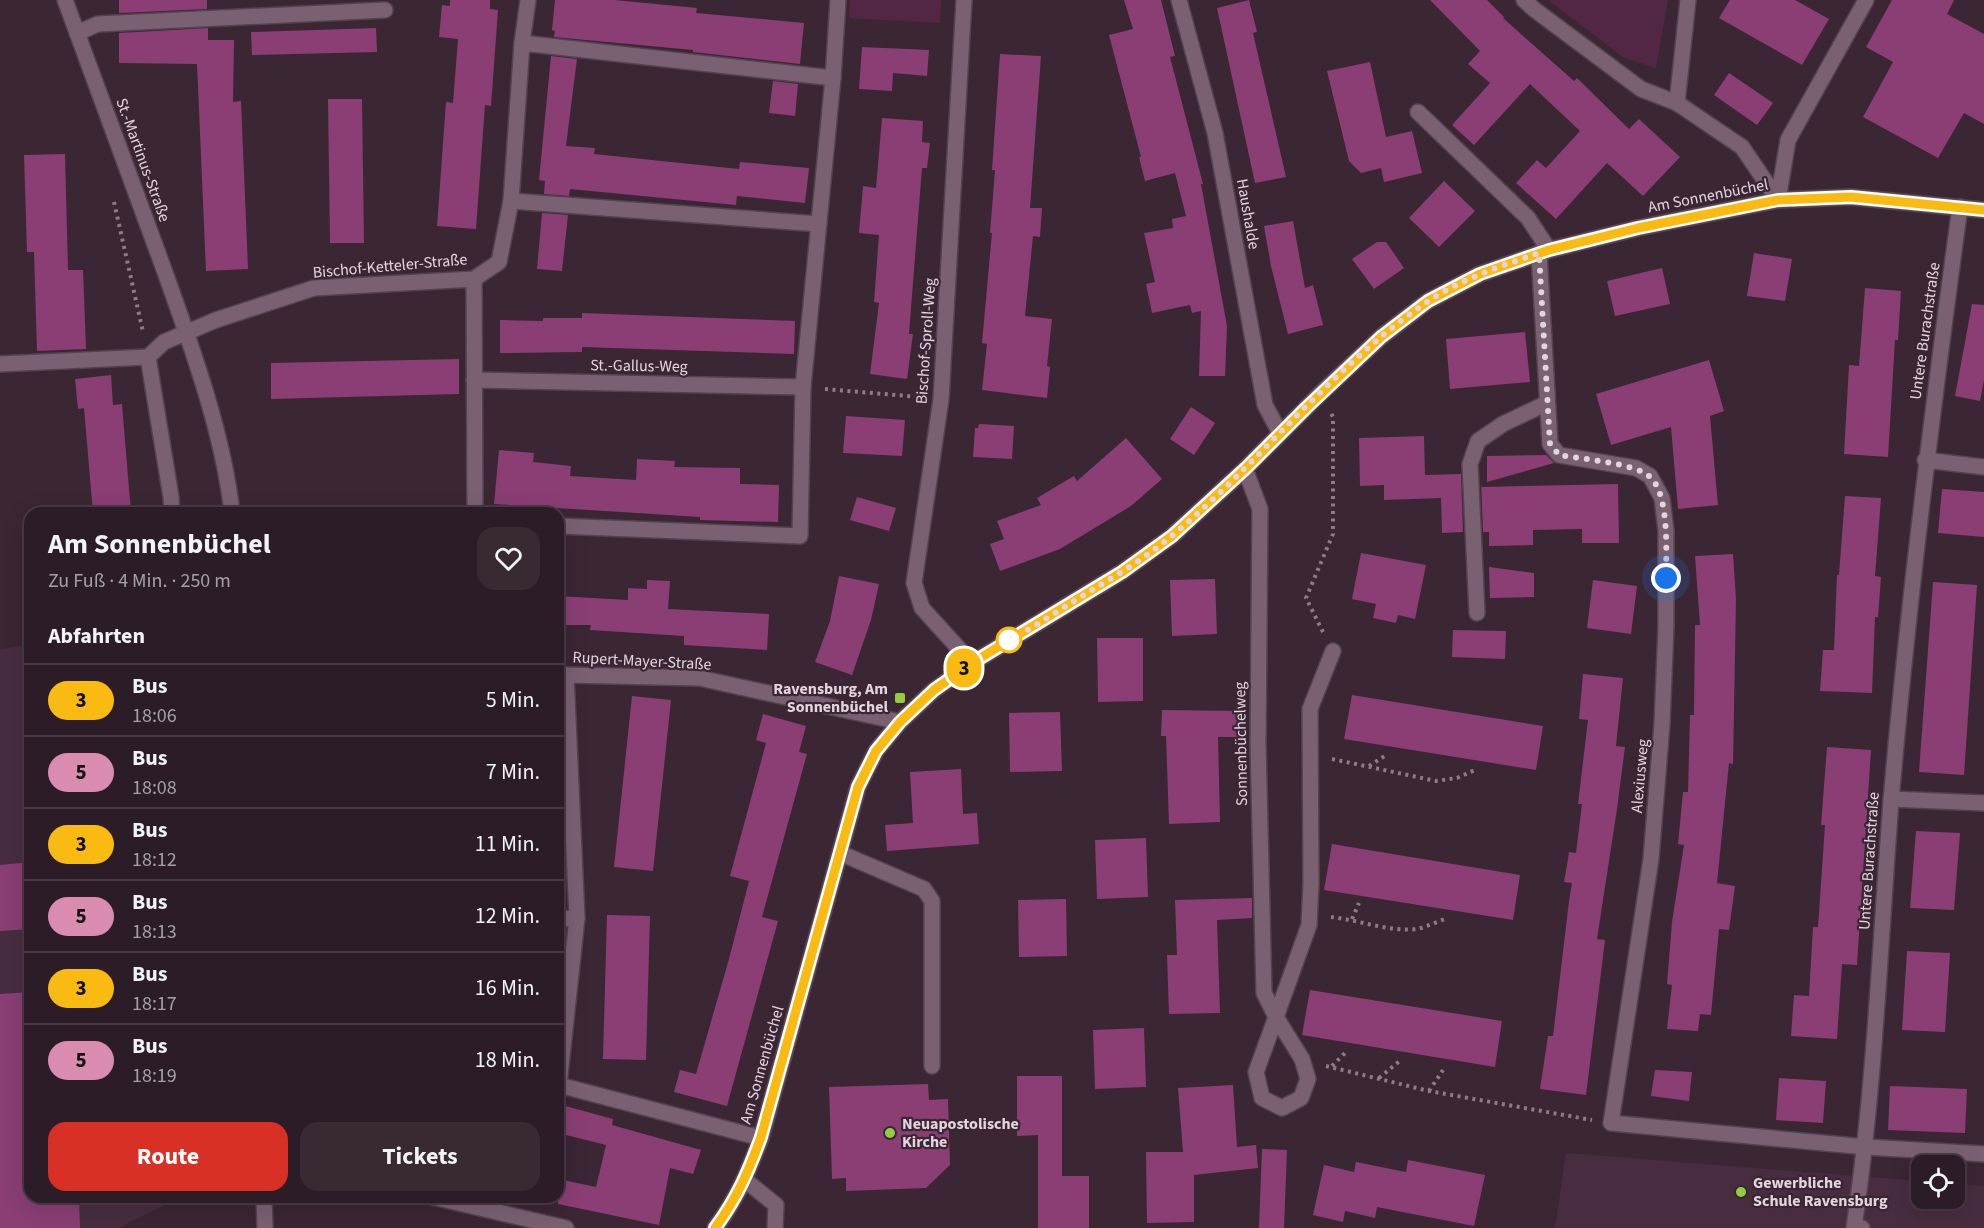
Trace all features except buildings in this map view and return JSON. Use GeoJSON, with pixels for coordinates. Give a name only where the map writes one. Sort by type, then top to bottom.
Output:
{"type":"FeatureCollection","features":[{"type":"Feature","properties":{"kind":"street","name":"St.-Martinus-Straße"},"geometry":{"type":"LineString","coordinates":[[65,0],[187,333],[214,427],[231,507]]}},
{"type":"Feature","properties":{"kind":"street","name":"Bischof-Ketteler-Straße"},"geometry":{"type":"LineString","coordinates":[[187,333],[216,320],[314,288],[474,279],[499,262],[511,201],[522,43],[528,0]]}},
{"type":"Feature","properties":{"kind":"street"},"geometry":{"type":"LineString","coordinates":[[564,526],[800,536],[803,387],[833,78],[838,0]]}},
{"type":"Feature","properties":{"kind":"street","name":"Bischof-Sproll-Weg"},"geometry":{"type":"LineString","coordinates":[[964,0],[941,399],[914,583],[922,608],[972,663]]}},
{"type":"Feature","properties":{"kind":"street","name":"Haushalde"},"geometry":{"type":"LineString","coordinates":[[1179,0],[1215,133],[1265,405],[1280,433]]}},
{"type":"Feature","properties":{"kind":"street"},"geometry":{"type":"LineString","coordinates":[[1524,0],[1641,89],[1677,104],[1742,147],[1778,200]]}},
{"type":"Feature","properties":{"kind":"street"},"geometry":{"type":"LineString","coordinates":[[1677,104],[1688,0]]}},
{"type":"Feature","properties":{"kind":"street"},"geometry":{"type":"LineString","coordinates":[[1778,200],[1788,140],[1866,0]]}},
{"type":"Feature","properties":{"kind":"street"},"geometry":{"type":"LineString","coordinates":[[77,33],[98,24],[385,10]]}},
{"type":"Feature","properties":{"kind":"street"},"geometry":{"type":"LineString","coordinates":[[522,43],[833,78]]}},
{"type":"Feature","properties":{"kind":"street"},"geometry":{"type":"LineString","coordinates":[[1418,112],[1528,218],[1544,251]]}},
{"type":"Feature","properties":{"kind":"street","name":"Am Sonnenbüchel"},"geometry":{"type":"LineString","coordinates":[[715,1228],[745,1180],[761,1137],[858,787],[876,751],[900,722],[934,690],[972,663],[1122,572],[1172,536],[1245,469],[1381,337],[1428,301],[1480,274],[1544,251],[1638,228],[1778,200],[1851,197],[1984,210]]}},
{"type":"Feature","properties":{"kind":"street"},"geometry":{"type":"LineString","coordinates":[[511,201],[819,224]]}},
{"type":"Feature","properties":{"kind":"street","name":"Untere Burachstraße"},"geometry":{"type":"LineString","coordinates":[[1857,1228],[1866,1148],[1892,799],[1925,460],[1960,207]]}},
{"type":"Feature","properties":{"kind":"street","name":"Alexiusweg"},"geometry":{"type":"LineString","coordinates":[[1544,251],[1550,444],[1559,455],[1636,468],[1650,476],[1662,498],[1666,531],[1666,626],[1662,724],[1651,859],[1611,1123]]}},
{"type":"Feature","properties":{"kind":"street"},"geometry":{"type":"LineString","coordinates":[[474,279],[475,507]]}},
{"type":"Feature","properties":{"kind":"street"},"geometry":{"type":"LineString","coordinates":[[0,364],[148,357],[164,342],[187,333]]}},
{"type":"Feature","properties":{"kind":"street"},"geometry":{"type":"LineString","coordinates":[[148,357],[172,507]]}},
{"type":"Feature","properties":{"kind":"street","name":"St.-Gallus-Weg"},"geometry":{"type":"LineString","coordinates":[[474,381],[803,387]]}},
{"type":"Feature","properties":{"kind":"street"},"geometry":{"type":"LineString","coordinates":[[1477,613],[1470,464],[1478,441],[1503,424],[1547,403]]}},
{"type":"Feature","properties":{"kind":"street"},"geometry":{"type":"LineString","coordinates":[[1925,460],[1984,467]]}},
{"type":"Feature","properties":{"kind":"street","name":"Sonnenbüchelweg"},"geometry":{"type":"LineString","coordinates":[[1245,469],[1260,509],[1258,744],[1264,993],[1276,1017],[1302,1059],[1308,1079],[1301,1098],[1282,1108],[1262,1098],[1256,1072],[1276,1017],[1309,925],[1311,884],[1310,709],[1333,651]]}},
{"type":"Feature","properties":{"kind":"street","name":"Rupert-Mayer-Straße"},"geometry":{"type":"LineString","coordinates":[[564,675],[699,678],[900,722]]}},
{"type":"Feature","properties":{"kind":"street"},"geometry":{"type":"LineString","coordinates":[[564,707],[577,918],[564,1039]]}},
{"type":"Feature","properties":{"kind":"street"},"geometry":{"type":"LineString","coordinates":[[1892,799],[1984,803]]}},
{"type":"Feature","properties":{"kind":"street"},"geometry":{"type":"LineString","coordinates":[[840,853],[924,889],[932,901],[932,1066]]}},
{"type":"Feature","properties":{"kind":"street"},"geometry":{"type":"LineString","coordinates":[[564,919],[577,918]]}},
{"type":"Feature","properties":{"kind":"street"},"geometry":{"type":"LineString","coordinates":[[564,1086],[761,1137]]}},
{"type":"Feature","properties":{"kind":"street"},"geometry":{"type":"LineString","coordinates":[[1611,1123],[1866,1148],[1984,1154]]}},
{"type":"Feature","properties":{"kind":"street"},"geometry":{"type":"LineString","coordinates":[[745,1180],[776,1205],[776,1228]]}},
{"type":"Feature","properties":{"kind":"street"},"geometry":{"type":"LineString","coordinates":[[264,1203],[266,1228]]}},
{"type":"Feature","properties":{"kind":"street"},"geometry":{"type":"LineString","coordinates":[[459,1203],[566,1228]]}},
{"type":"Feature","properties":{"kind":"path"},"geometry":{"type":"LineString","coordinates":[[112,196],[148,357]]}},
{"type":"Feature","properties":{"kind":"path"},"geometry":{"type":"LineString","coordinates":[[803,387],[941,399]]}},
{"type":"Feature","properties":{"kind":"path"},"geometry":{"type":"LineString","coordinates":[[1319,395],[1333,417],[1333,534],[1306,598],[1333,651]]}},
{"type":"Feature","properties":{"kind":"path"},"geometry":{"type":"LineString","coordinates":[[1310,754],[1436,781],[1457,778],[1475,770]]}},
{"type":"Feature","properties":{"kind":"path"},"geometry":{"type":"LineString","coordinates":[[1368,766],[1388,754]]}},
{"type":"Feature","properties":{"kind":"path"},"geometry":{"type":"LineString","coordinates":[[1352,919],[1359,903]]}},
{"type":"Feature","properties":{"kind":"path"},"geometry":{"type":"LineString","coordinates":[[1309,915],[1352,919],[1386,928],[1417,929],[1449,918]]}},
{"type":"Feature","properties":{"kind":"path"},"geometry":{"type":"LineString","coordinates":[[1332,1067],[1346,1052]]}},
{"type":"Feature","properties":{"kind":"path"},"geometry":{"type":"LineString","coordinates":[[1302,1059],[1430,1091],[1611,1123]]}},
{"type":"Feature","properties":{"kind":"path"},"geometry":{"type":"LineString","coordinates":[[1378,1078],[1402,1059]]}},
{"type":"Feature","properties":{"kind":"path"},"geometry":{"type":"LineString","coordinates":[[1430,1091],[1443,1070]]}},
{"type":"Feature","properties":{"kind":"shaded area"},"geometry":{"type":"Polygon","coordinates":[[[850,0],[941,0],[940,23],[849,18],[850,0]]]}},
{"type":"Feature","properties":{"kind":"shaded area"},"geometry":{"type":"Polygon","coordinates":[[[1548,0],[1668,0],[1656,68],[1623,57],[1548,0]]]}},
{"type":"Feature","properties":{"kind":"shaded area"},"geometry":{"type":"Polygon","coordinates":[[[24,646],[24,1203],[169,1203],[118,1228],[0,1228],[0,649],[24,646]]]}},
{"type":"Feature","properties":{"kind":"shaded area","name":"Gewerbliche Schule Ravensburg"},"geometry":{"type":"Polygon","coordinates":[[[1566,1153],[1911,1180],[1911,1209],[1965,1209],[1965,1185],[1984,1186],[1984,1228],[1555,1228],[1566,1153]]]}},
{"type":"Feature","properties":{"kind":"bus line","name":"3"},"geometry":{"type":"LineString","coordinates":[[715,1228],[745,1180],[761,1137],[858,787],[876,751],[900,722],[934,690],[972,663],[1122,572],[1172,536],[1245,469],[1381,337],[1428,301],[1480,274],[1549,250],[1638,228],[1778,200],[1851,197],[1984,210]]}},
{"type":"Feature","properties":{"kind":"place","name":"Ravensburg, Am Sonnenbüchel"},"geometry":{"type":"Point","coordinates":[900,698]}},
{"type":"Feature","properties":{"kind":"place","name":"Neuapostolische Kirche"},"geometry":{"type":"Point","coordinates":[890,1133]}},
{"type":"Feature","properties":{"kind":"place","name":"Gewerbliche Schule Ravensburg"},"geometry":{"type":"Point","coordinates":[1741,1192]}},
{"type":"Feature","properties":{"kind":"route"},"geometry":{"type":"LineString","coordinates":[[1009,640],[1122,572],[1172,536],[1245,469],[1381,337],[1428,301],[1480,274],[1539,253],[1550,444],[1559,455],[1636,468],[1650,476],[1662,498],[1666,531],[1666,578]]}}]}
